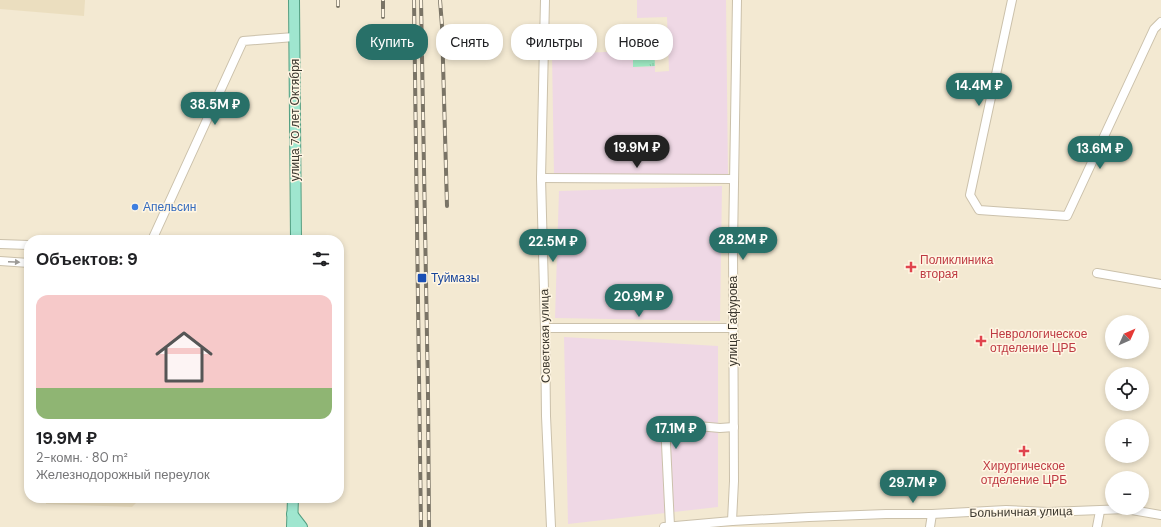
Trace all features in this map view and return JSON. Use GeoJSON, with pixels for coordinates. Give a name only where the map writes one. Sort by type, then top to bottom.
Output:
{"type":"FeatureCollection","features":[{"type":"Feature","properties":{"kind":"main road","name":"улица 70 лет Октября"},"geometry":{"type":"LineString","coordinates":[[294,0],[296,235]]}},
{"type":"Feature","properties":{"kind":"main road"},"geometry":{"type":"LineString","coordinates":[[292,527],[293,503]]}},
{"type":"Feature","properties":{"kind":"main road"},"geometry":{"type":"LineString","coordinates":[[292,514],[302,527]]}},
{"type":"Feature","properties":{"kind":"street","name":"Советская улица"},"geometry":{"type":"LineString","coordinates":[[545,0],[541,178],[546,416],[551,527]]}},
{"type":"Feature","properties":{"kind":"street","name":"улица Гафурова"},"geometry":{"type":"LineString","coordinates":[[732,521],[734,481],[733,328],[737,0]]}},
{"type":"Feature","properties":{"kind":"street"},"geometry":{"type":"LineString","coordinates":[[1012,0],[970,195],[979,210],[1067,216],[1154,29],[1161,22]]}},
{"type":"Feature","properties":{"kind":"street"},"geometry":{"type":"LineString","coordinates":[[154,235],[243,41],[294,37]]}},
{"type":"Feature","properties":{"kind":"street"},"geometry":{"type":"LineString","coordinates":[[541,178],[734,179]]}},
{"type":"Feature","properties":{"kind":"street"},"geometry":{"type":"LineString","coordinates":[[0,244],[24,245]]}},
{"type":"Feature","properties":{"kind":"street"},"geometry":{"type":"LineString","coordinates":[[0,261],[24,263]]}},
{"type":"Feature","properties":{"kind":"street"},"geometry":{"type":"LineString","coordinates":[[1097,273],[1161,284]]}},
{"type":"Feature","properties":{"kind":"street"},"geometry":{"type":"LineString","coordinates":[[545,328],[733,328]]}},
{"type":"Feature","properties":{"kind":"street"},"geometry":{"type":"LineString","coordinates":[[667,527],[665,423],[720,428],[734,427]]}},
{"type":"Feature","properties":{"kind":"street","name":"Больничная улица"},"geometry":{"type":"LineString","coordinates":[[667,527],[732,521],[1006,510],[1048,512],[1126,509],[1161,515]]}},
{"type":"Feature","properties":{"kind":"street"},"geometry":{"type":"LineString","coordinates":[[1097,527],[1100,511]]}},
{"type":"Feature","properties":{"kind":"street"},"geometry":{"type":"LineString","coordinates":[[930,527],[932,514]]}},
{"type":"Feature","properties":{"kind":"shaded area"},"geometry":{"type":"Polygon","coordinates":[[[0,0],[85,0],[84,16],[0,9],[0,0]]]}},
{"type":"Feature","properties":{"kind":"shaded area"},"geometry":{"type":"Polygon","coordinates":[[[637,0],[726,0],[728,174],[554,176],[552,60],[597,60],[597,52],[605,52],[605,60],[633,60],[633,67],[655,66],[655,72],[669,71],[669,60],[673,60],[673,24],[667,24],[667,17],[637,18],[637,0]]]}},
{"type":"Feature","properties":{"kind":"shaded area"},"geometry":{"type":"Polygon","coordinates":[[[722,186],[720,321],[555,318],[559,191],[722,186]]]}},
{"type":"Feature","properties":{"kind":"shaded area"},"geometry":{"type":"Polygon","coordinates":[[[564,337],[718,346],[718,507],[568,524],[564,337]]]}},
{"type":"Feature","properties":{"kind":"shaded area"},"geometry":{"type":"Polygon","coordinates":[[[46,503],[136,503],[132,507],[46,503]]]}},
{"type":"Feature","properties":{"kind":"green space"},"geometry":{"type":"Polygon","coordinates":[[[633,60],[655,60],[655,66],[633,67],[633,60]]]}},
{"type":"Feature","properties":{"kind":"railway"},"geometry":{"type":"LineString","coordinates":[[338,0],[338,6]]}},
{"type":"Feature","properties":{"kind":"railway"},"geometry":{"type":"LineString","coordinates":[[383,0],[383,17]]}},
{"type":"Feature","properties":{"kind":"railway"},"geometry":{"type":"LineString","coordinates":[[414,0],[421,527]]}},
{"type":"Feature","properties":{"kind":"railway"},"geometry":{"type":"LineString","coordinates":[[421,0],[429,527]]}},
{"type":"Feature","properties":{"kind":"railway"},"geometry":{"type":"LineString","coordinates":[[440,0],[447,206]]}},
{"type":"Feature","properties":{"kind":"place","name":"Апельсин"},"geometry":{"type":"Point","coordinates":[135,207]}},
{"type":"Feature","properties":{"kind":"place","name":"Поликлиника вторая"},"geometry":{"type":"Point","coordinates":[911,267]}},
{"type":"Feature","properties":{"kind":"place","name":"Туймазы"},"geometry":{"type":"Point","coordinates":[422,278]}},
{"type":"Feature","properties":{"kind":"place","name":"Неврологическое отделение ЦРБ"},"geometry":{"type":"Point","coordinates":[981,341]}},
{"type":"Feature","properties":{"kind":"place","name":"Хирургическое отделение ЦРБ"},"geometry":{"type":"Point","coordinates":[1024,451]}}]}
